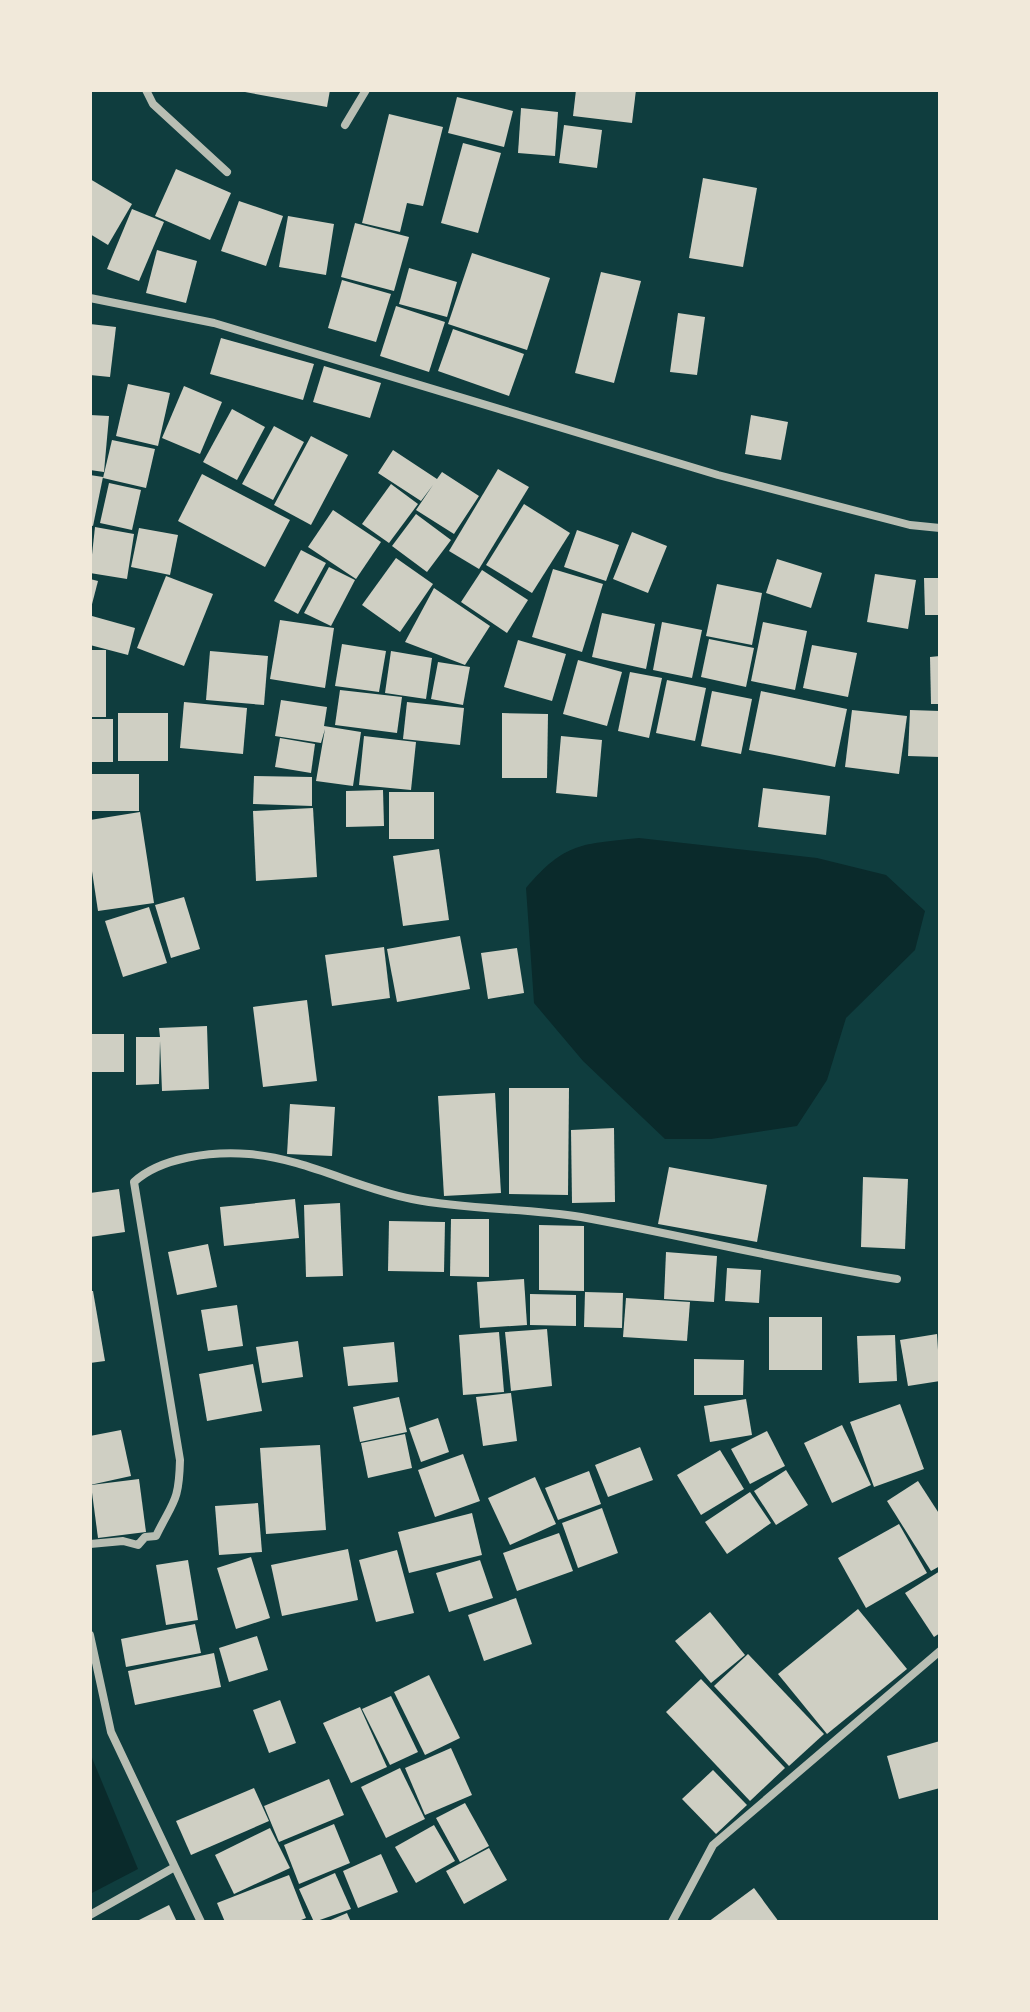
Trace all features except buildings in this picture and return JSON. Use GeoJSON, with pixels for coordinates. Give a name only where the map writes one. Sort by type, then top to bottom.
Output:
{"type":"FeatureCollection","features":[{"type":"Feature","properties":{"kind":"street"},"geometry":{"type":"LineString","coordinates":[[146,90],[153,104],[227,172]]}},
{"type":"Feature","properties":{"kind":"street"},"geometry":{"type":"LineString","coordinates":[[345,125],[366,90]]}},
{"type":"Feature","properties":{"kind":"street"},"geometry":{"type":"LineString","coordinates":[[90,298],[214,323],[718,475],[910,525],[940,528]]}},
{"type":"Feature","properties":{"kind":"street"},"geometry":{"type":"LineString","coordinates":[[90,1544],[123,1541],[138,1545],[145,1537],[156,1536],[173,1510],[179,1488],[180,1460],[134,1182],[159,1165],[246,1154],[275,1158],[310,1164],[409,1198],[583,1218],[797,1263],[897,1279]]}},
{"type":"Feature","properties":{"kind":"street"},"geometry":{"type":"LineString","coordinates":[[90,1635],[111,1732],[201,1922]]}},
{"type":"Feature","properties":{"kind":"street"},"geometry":{"type":"LineString","coordinates":[[672,1922],[713,1845],[940,1651]]}},
{"type":"Feature","properties":{"kind":"street"},"geometry":{"type":"LineString","coordinates":[[90,1915],[173,1868]]}},
{"type":"Feature","properties":{"kind":"water"},"geometry":{"type":"Polygon","coordinates":[[[639,838],[817,858],[886,875],[925,911],[915,950],[846,1018],[827,1080],[797,1126],[711,1139],[665,1139],[583,1061],[534,1003],[526,888],[552,862],[576,848],[639,838]]]}},
{"type":"Feature","properties":{"kind":"water"},"geometry":{"type":"Polygon","coordinates":[[[90,1753],[138,1869],[90,1894],[90,1753]]]}}]}
